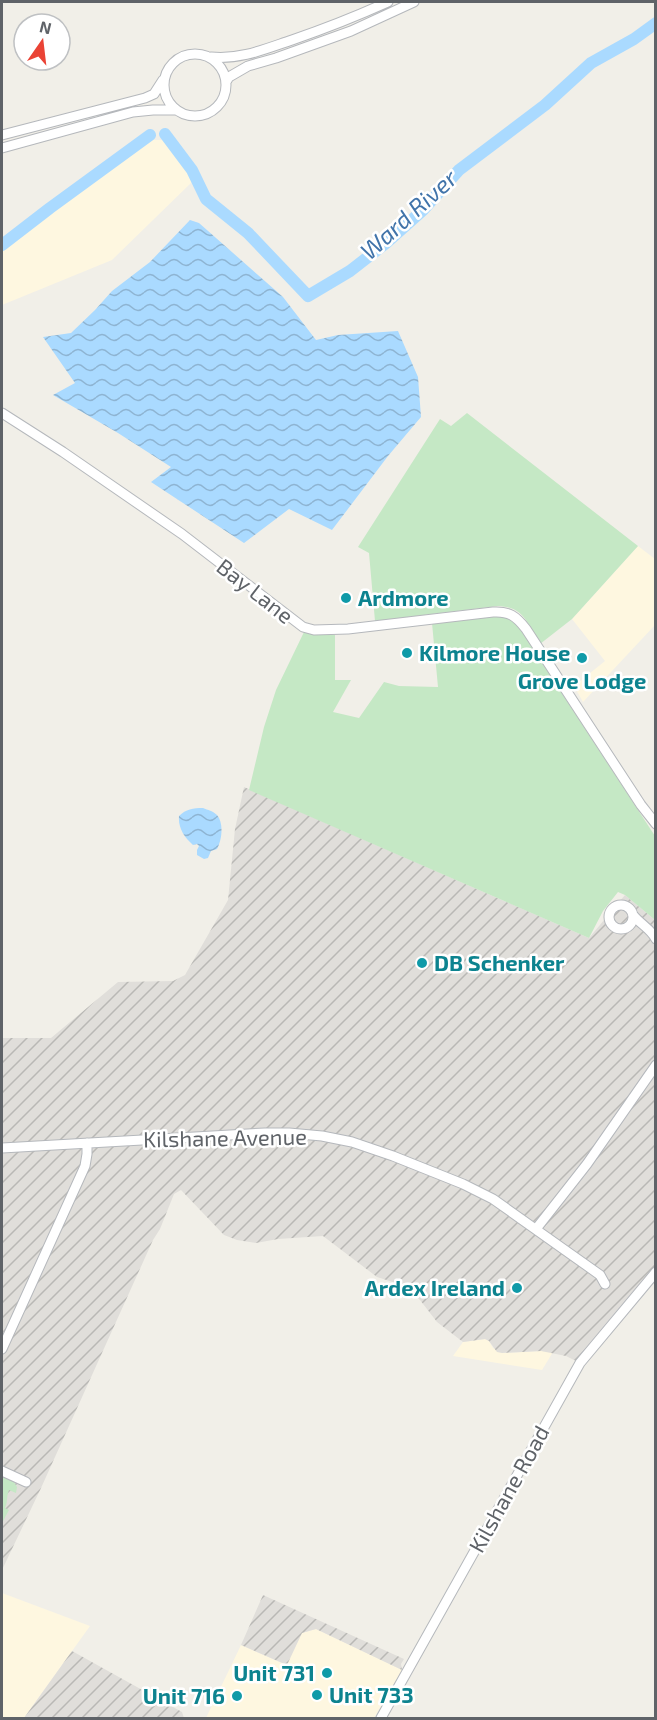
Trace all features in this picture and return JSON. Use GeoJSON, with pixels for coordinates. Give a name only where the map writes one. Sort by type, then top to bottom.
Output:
{"type":"FeatureCollection","features":[{"type":"Feature","properties":{"kind":"street"},"geometry":{"type":"LineString","coordinates":[[2,135],[145,98],[154,94],[168,69],[180,58],[195,54],[222,58],[246,55],[319,31],[388,2]]}},
{"type":"Feature","properties":{"kind":"street"},"geometry":{"type":"LineString","coordinates":[[226,82],[237,71],[248,66],[342,34],[414,2]]}},
{"type":"Feature","properties":{"kind":"street"},"geometry":{"type":"LineString","coordinates":[[165,77],[165,96],[176,110],[193,117],[210,113],[223,100],[226,82],[220,68],[208,57]]}},
{"type":"Feature","properties":{"kind":"street"},"geometry":{"type":"LineString","coordinates":[[2,148],[133,112],[176,110]]}},
{"type":"Feature","properties":{"kind":"street","name":"Bay Lane"},"geometry":{"type":"LineString","coordinates":[[2,413],[182,534],[303,627],[314,630],[348,629],[503,611],[510,613],[526,629],[641,805],[656,824]]}},
{"type":"Feature","properties":{"kind":"street"},"geometry":{"type":"LineString","coordinates":[[640,924],[622,929],[614,927],[609,920],[610,913],[615,907],[622,905],[629,908],[640,924],[650,930],[656,939]]}},
{"type":"Feature","properties":{"kind":"street"},"geometry":{"type":"LineString","coordinates":[[629,926],[633,915]]}},
{"type":"Feature","properties":{"kind":"street"},"geometry":{"type":"LineString","coordinates":[[536,1229],[587,1164],[656,1065]]}},
{"type":"Feature","properties":{"kind":"street","name":"Kilshane Avenue"},"geometry":{"type":"LineString","coordinates":[[2,1148],[265,1133],[322,1136],[352,1142],[463,1184],[493,1199],[600,1275],[605,1284]]}},
{"type":"Feature","properties":{"kind":"street"},"geometry":{"type":"LineString","coordinates":[[2,1349],[85,1166],[87,1143]]}},
{"type":"Feature","properties":{"kind":"street","name":"Kilshane Road"},"geometry":{"type":"LineString","coordinates":[[381,1719],[580,1363],[656,1272]]}},
{"type":"Feature","properties":{"kind":"street"},"geometry":{"type":"LineString","coordinates":[[2,1470],[26,1482]]}},
{"type":"Feature","properties":{"kind":"shaded area"},"geometry":{"type":"Polygon","coordinates":[[[149,140],[163,140],[187,168],[192,182],[112,260],[2,305],[2,249],[149,140]]]}},
{"type":"Feature","properties":{"kind":"shaded area"},"geometry":{"type":"Polygon","coordinates":[[[638,546],[655,559],[655,625],[583,702],[574,686],[605,661],[572,619],[638,546]]]}},
{"type":"Feature","properties":{"kind":"shaded area"},"geometry":{"type":"Polygon","coordinates":[[[244,787],[589,938],[625,895],[655,920],[655,1272],[580,1363],[566,1356],[541,1351],[502,1353],[497,1352],[485,1339],[463,1342],[437,1322],[420,1300],[402,1285],[377,1277],[323,1236],[256,1243],[237,1240],[224,1235],[181,1190],[174,1194],[160,1229],[2,1570],[2,1038],[51,1038],[118,982],[173,981],[185,975],[228,900],[235,829],[244,787]]]}},
{"type":"Feature","properties":{"kind":"shaded area"},"geometry":{"type":"Polygon","coordinates":[[[485,1339],[493,1348],[502,1353],[553,1352],[542,1370],[453,1356],[463,1342],[485,1339]]]}},
{"type":"Feature","properties":{"kind":"shaded area"},"geometry":{"type":"Polygon","coordinates":[[[2,1593],[90,1626],[24,1718],[2,1718],[2,1593]]]}},
{"type":"Feature","properties":{"kind":"shaded area"},"geometry":{"type":"Polygon","coordinates":[[[263,1595],[404,1659],[401,1664],[402,1670],[316,1629],[302,1633],[287,1665],[241,1645],[263,1595]]]}},
{"type":"Feature","properties":{"kind":"shaded area"},"geometry":{"type":"Polygon","coordinates":[[[316,1629],[402,1670],[374,1718],[206,1718],[241,1645],[286,1665],[302,1633],[316,1629]]]}},
{"type":"Feature","properties":{"kind":"shaded area"},"geometry":{"type":"Polygon","coordinates":[[[72,1651],[182,1712],[184,1718],[24,1718],[72,1651]]]}},
{"type":"Feature","properties":{"kind":"green space"},"geometry":{"type":"Polygon","coordinates":[[[467,413],[638,546],[572,619],[540,644],[524,618],[514,609],[507,607],[498,606],[375,621],[369,553],[358,547],[440,419],[451,426],[467,413]]]}},
{"type":"Feature","properties":{"kind":"green space"},"geometry":{"type":"Polygon","coordinates":[[[495,614],[510,617],[518,626],[655,836],[655,920],[625,895],[618,892],[603,911],[589,938],[249,790],[264,727],[276,690],[304,632],[335,635],[335,680],[351,680],[333,712],[359,718],[384,682],[399,686],[438,687],[432,623],[495,614]]]}},
{"type":"Feature","properties":{"kind":"green space"},"geometry":{"type":"Polygon","coordinates":[[[2,1476],[14,1482],[17,1487],[16,1493],[9,1490],[5,1508],[9,1510],[2,1523],[2,1476]]]}},
{"type":"Feature","properties":{"kind":"water"},"geometry":{"type":"Polygon","coordinates":[[[190,220],[199,223],[283,297],[316,340],[338,335],[398,331],[418,377],[421,417],[332,530],[289,509],[244,543],[151,482],[171,467],[53,395],[75,383],[43,337],[71,333],[112,291],[150,262],[190,220]]]}},
{"type":"Feature","properties":{"kind":"water"},"geometry":{"type":"Polygon","coordinates":[[[203,808],[217,815],[221,822],[222,832],[217,849],[211,851],[208,858],[204,859],[197,855],[199,846],[193,845],[182,832],[179,820],[179,816],[184,812],[203,808]]]}},
{"type":"Feature","properties":{"kind":"waterway","name":"Ward River"},"geometry":{"type":"LineString","coordinates":[[165,134],[192,170],[206,199],[248,233],[308,296],[350,271],[386,243],[423,210],[459,170],[545,105],[591,63],[634,39],[656,23]]}},
{"type":"Feature","properties":{"kind":"waterway","name":"Ward River"},"geometry":{"type":"LineString","coordinates":[[2,245],[150,135]]}},
{"type":"Feature","properties":{"kind":"place","name":"Ardmore"},"geometry":{"type":"Point","coordinates":[346,598]}},
{"type":"Feature","properties":{"kind":"place","name":"Kilmore House"},"geometry":{"type":"Point","coordinates":[407,653]}},
{"type":"Feature","properties":{"kind":"place","name":"Grove Lodge"},"geometry":{"type":"Point","coordinates":[582,658]}},
{"type":"Feature","properties":{"kind":"place","name":"DB Schenker"},"geometry":{"type":"Point","coordinates":[422,963]}},
{"type":"Feature","properties":{"kind":"place","name":"Ardex Ireland"},"geometry":{"type":"Point","coordinates":[517,1288]}},
{"type":"Feature","properties":{"kind":"place","name":"Unit 731"},"geometry":{"type":"Point","coordinates":[327,1673]}},
{"type":"Feature","properties":{"kind":"place","name":"Unit 733"},"geometry":{"type":"Point","coordinates":[317,1695]}},
{"type":"Feature","properties":{"kind":"place","name":"Unit 716"},"geometry":{"type":"Point","coordinates":[237,1696]}}]}
